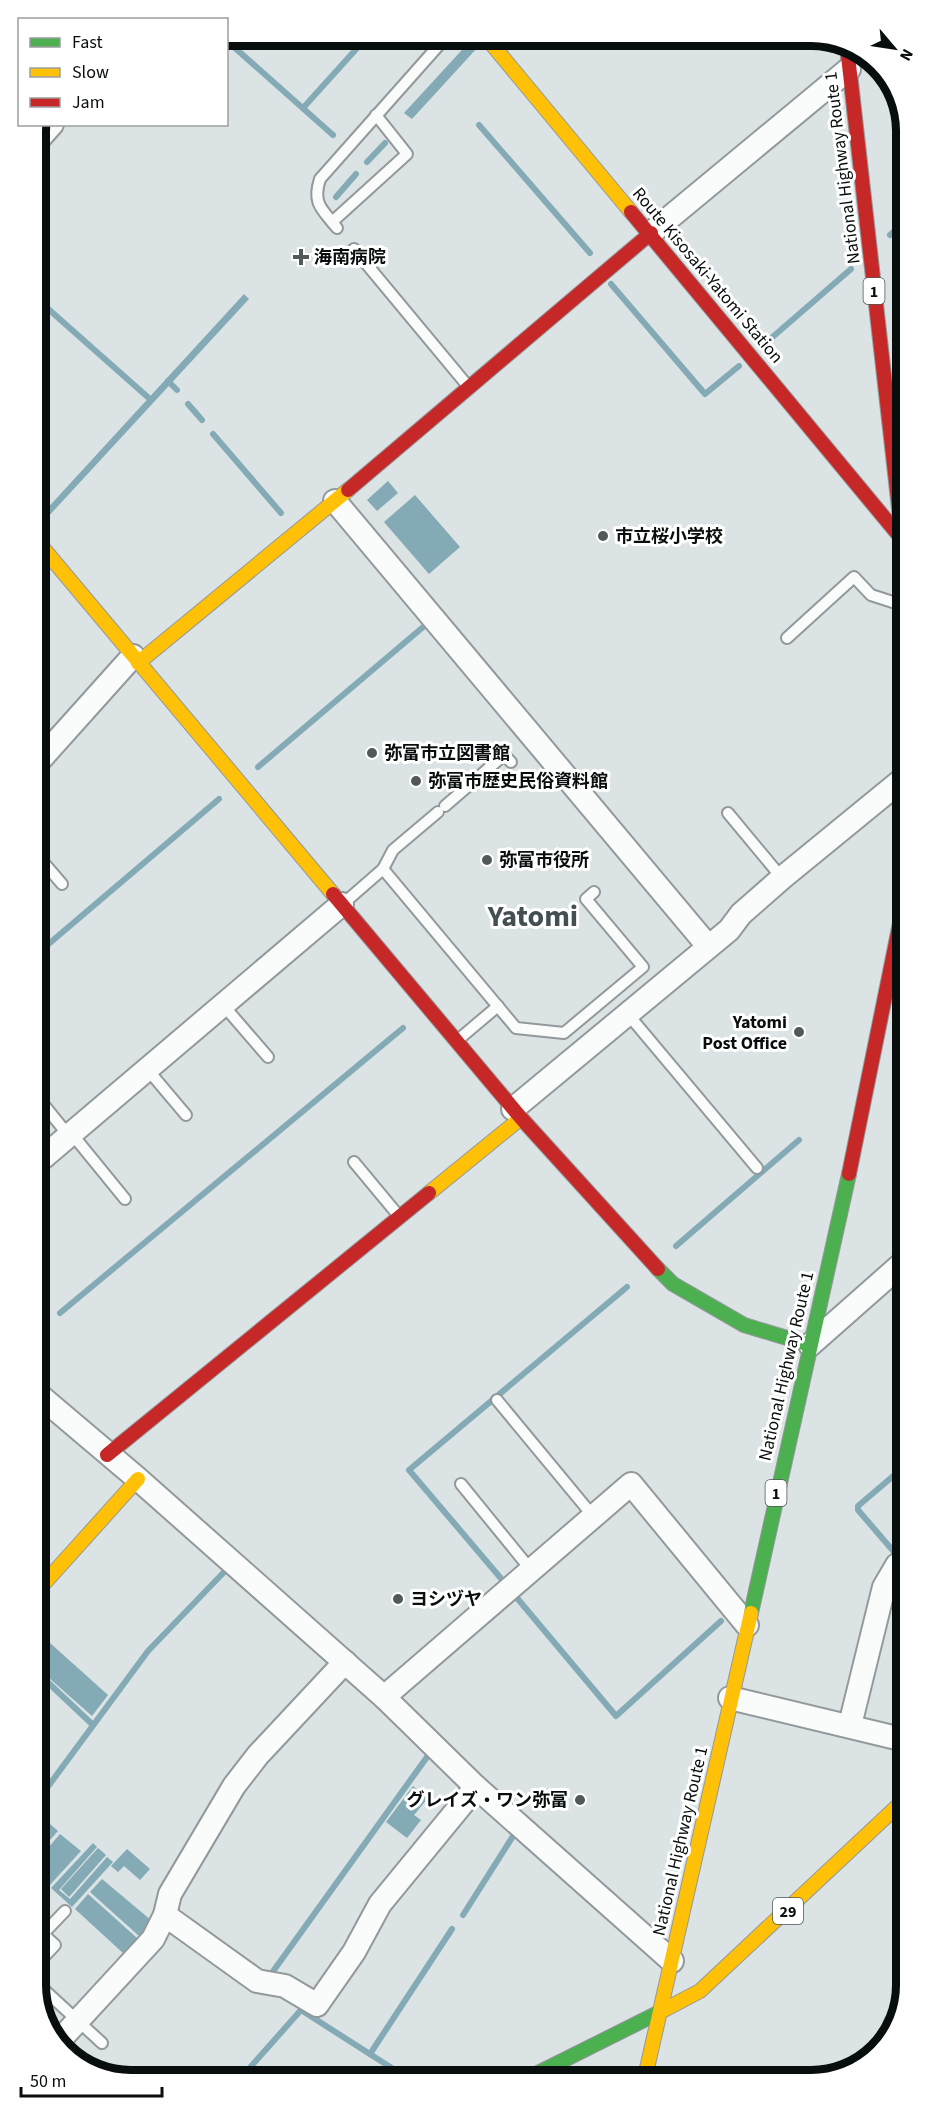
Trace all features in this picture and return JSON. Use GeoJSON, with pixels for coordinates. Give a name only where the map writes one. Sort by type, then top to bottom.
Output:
{"type":"FeatureCollection","features":[{"type":"Feature","properties":{"kind":"main road","name":"Route Kisosaki-Yatomi Station"},"geometry":{"type":"LineString","coordinates":[[494,47],[896,530]]}},
{"type":"Feature","properties":{"kind":"main road","name":"National Highway Route 1"},"geometry":{"type":"LineString","coordinates":[[851,58],[896,431]]}},
{"type":"Feature","properties":{"kind":"main road"},"geometry":{"type":"LineString","coordinates":[[136,659],[335,501],[651,233]]}},
{"type":"Feature","properties":{"kind":"main road"},"geometry":{"type":"LineString","coordinates":[[47,553],[517,1113],[647,1259],[673,1284],[744,1324],[810,1345]]}},
{"type":"Feature","properties":{"kind":"main road","name":"National Highway Route 1"},"geometry":{"type":"LineString","coordinates":[[647,2070],[662,2011],[730,1698],[848,1178],[896,942]]}},
{"type":"Feature","properties":{"kind":"main road"},"geometry":{"type":"LineString","coordinates":[[107,1455],[400,1216],[517,1113]]}},
{"type":"Feature","properties":{"kind":"main road"},"geometry":{"type":"LineString","coordinates":[[46,1581],[138,1479]]}},
{"type":"Feature","properties":{"kind":"main road","name":"29"},"geometry":{"type":"LineString","coordinates":[[662,2011],[700,1991],[896,1808]]}},
{"type":"Feature","properties":{"kind":"main road"},"geometry":{"type":"LineString","coordinates":[[544,2070],[662,2011]]}},
{"type":"Feature","properties":{"kind":"street"},"geometry":{"type":"LineString","coordinates":[[651,233],[851,58]]}},
{"type":"Feature","properties":{"kind":"street"},"geometry":{"type":"LineString","coordinates":[[335,501],[708,946]]}},
{"type":"Feature","properties":{"kind":"street"},"geometry":{"type":"LineString","coordinates":[[47,753],[136,659]]}},
{"type":"Feature","properties":{"kind":"street"},"geometry":{"type":"LineString","coordinates":[[517,1113],[627,1013],[735,925],[741,914],[782,878],[896,785]]}},
{"type":"Feature","properties":{"kind":"street"},"geometry":{"type":"LineString","coordinates":[[46,1155],[342,904]]}},
{"type":"Feature","properties":{"kind":"street"},"geometry":{"type":"LineString","coordinates":[[810,1345],[896,1269]]}},
{"type":"Feature","properties":{"kind":"street"},"geometry":{"type":"LineString","coordinates":[[46,1402],[138,1479],[345,1662],[476,1787],[672,1961]]}},
{"type":"Feature","properties":{"kind":"street"},"geometry":{"type":"LineString","coordinates":[[384,1697],[631,1484],[747,1625]]}},
{"type":"Feature","properties":{"kind":"street"},"geometry":{"type":"LineString","coordinates":[[850,1725],[884,1587],[896,1566]]}},
{"type":"Feature","properties":{"kind":"street"},"geometry":{"type":"LineString","coordinates":[[63,2036],[153,1939],[165,1915],[170,1894],[234,1786],[258,1755],[345,1662]]}},
{"type":"Feature","properties":{"kind":"street"},"geometry":{"type":"LineString","coordinates":[[730,1698],[896,1738]]}},
{"type":"Feature","properties":{"kind":"street"},"geometry":{"type":"LineString","coordinates":[[165,1915],[257,1981],[285,1986],[317,2005],[354,1952],[380,1904],[476,1787]]}},
{"type":"Feature","properties":{"kind":"lane"},"geometry":{"type":"LineString","coordinates":[[376,115],[407,154],[334,225],[320,207],[315,194],[320,178],[376,115],[438,46]]}},
{"type":"Feature","properties":{"kind":"lane"},"geometry":{"type":"LineString","coordinates":[[354,249],[469,388]]}},
{"type":"Feature","properties":{"kind":"lane"},"geometry":{"type":"LineString","coordinates":[[787,638],[854,576],[871,596],[896,603]]}},
{"type":"Feature","properties":{"kind":"lane"},"geometry":{"type":"LineString","coordinates":[[342,904],[383,869],[393,850],[504,755],[511,762]]}},
{"type":"Feature","properties":{"kind":"lane"},"geometry":{"type":"LineString","coordinates":[[728,813],[782,878]]}},
{"type":"Feature","properties":{"kind":"lane"},"geometry":{"type":"LineString","coordinates":[[47,866],[62,884]]}},
{"type":"Feature","properties":{"kind":"lane"},"geometry":{"type":"LineString","coordinates":[[383,869],[516,1028],[564,1033],[643,967],[586,898],[594,892]]}},
{"type":"Feature","properties":{"kind":"lane"},"geometry":{"type":"LineString","coordinates":[[224,1006],[268,1057]]}},
{"type":"Feature","properties":{"kind":"lane"},"geometry":{"type":"LineString","coordinates":[[457,1041],[498,1006]]}},
{"type":"Feature","properties":{"kind":"lane"},"geometry":{"type":"LineString","coordinates":[[627,1013],[757,1168]]}},
{"type":"Feature","properties":{"kind":"lane"},"geometry":{"type":"LineString","coordinates":[[148,1070],[186,1115]]}},
{"type":"Feature","properties":{"kind":"lane"},"geometry":{"type":"LineString","coordinates":[[46,1108],[125,1199]]}},
{"type":"Feature","properties":{"kind":"lane"},"geometry":{"type":"LineString","coordinates":[[354,1162],[400,1216]]}},
{"type":"Feature","properties":{"kind":"lane"},"geometry":{"type":"LineString","coordinates":[[497,1400],[593,1516]]}},
{"type":"Feature","properties":{"kind":"lane"},"geometry":{"type":"LineString","coordinates":[[461,1484],[531,1570]]}},
{"type":"Feature","properties":{"kind":"lane"},"geometry":{"type":"LineString","coordinates":[[46,1931],[64,1911]]}},
{"type":"Feature","properties":{"kind":"lane"},"geometry":{"type":"LineString","coordinates":[[46,1937],[55,1945],[46,1955]]}},
{"type":"Feature","properties":{"kind":"lane"},"geometry":{"type":"LineString","coordinates":[[47,1992],[102,2043]]}},
{"type":"Feature","properties":{"kind":"water"},"geometry":{"type":"Polygon","coordinates":[[[465,46],[478,47],[412,119],[404,113],[465,46]]]}},
{"type":"Feature","properties":{"kind":"water"},"geometry":{"type":"Polygon","coordinates":[[[244,294],[249,299],[47,518],[47,509],[244,294]]]}},
{"type":"Feature","properties":{"kind":"water"},"geometry":{"type":"Polygon","coordinates":[[[388,481],[398,493],[377,511],[367,500],[388,481]]]}},
{"type":"Feature","properties":{"kind":"water"},"geometry":{"type":"Polygon","coordinates":[[[415,495],[460,547],[429,574],[384,522],[415,495]]]}},
{"type":"Feature","properties":{"kind":"water"},"geometry":{"type":"Polygon","coordinates":[[[46,1640],[108,1695],[92,1716],[46,1675],[46,1640]]]}},
{"type":"Feature","properties":{"kind":"water"},"geometry":{"type":"Polygon","coordinates":[[[413,1786],[428,1798],[414,1815],[421,1820],[407,1838],[386,1822],[413,1786]]]}},
{"type":"Feature","properties":{"kind":"water"},"geometry":{"type":"Polygon","coordinates":[[[46,1820],[58,1831],[46,1844],[46,1820]]]}},
{"type":"Feature","properties":{"kind":"water"},"geometry":{"type":"Polygon","coordinates":[[[60,1834],[81,1851],[49,1886],[46,1883],[46,1850],[60,1834]]]}},
{"type":"Feature","properties":{"kind":"water"},"geometry":{"type":"Polygon","coordinates":[[[93,1843],[97,1847],[59,1890],[70,1899],[107,1857],[113,1862],[72,1907],[51,1888],[93,1843]]]}},
{"type":"Feature","properties":{"kind":"water"},"geometry":{"type":"Polygon","coordinates":[[[98,1848],[106,1855],[69,1897],[61,1889],[98,1848]]]}},
{"type":"Feature","properties":{"kind":"water"},"geometry":{"type":"Polygon","coordinates":[[[127,1849],[150,1869],[140,1880],[124,1866],[118,1872],[111,1866],[127,1849]]]}},
{"type":"Feature","properties":{"kind":"water"},"geometry":{"type":"Polygon","coordinates":[[[102,1879],[152,1921],[139,1936],[90,1892],[102,1879]]]}},
{"type":"Feature","properties":{"kind":"water"},"geometry":{"type":"Polygon","coordinates":[[[88,1894],[137,1938],[124,1954],[75,1909],[88,1894]]]}},
{"type":"Feature","properties":{"kind":"waterway"},"geometry":{"type":"LineString","coordinates":[[233,46],[333,135]]}},
{"type":"Feature","properties":{"kind":"waterway"},"geometry":{"type":"LineString","coordinates":[[303,108],[359,46]]}},
{"type":"Feature","properties":{"kind":"waterway"},"geometry":{"type":"LineString","coordinates":[[479,125],[590,253]]}},
{"type":"Feature","properties":{"kind":"waterway"},"geometry":{"type":"LineString","coordinates":[[367,162],[385,143]]}},
{"type":"Feature","properties":{"kind":"waterway"},"geometry":{"type":"LineString","coordinates":[[336,197],[356,174]]}},
{"type":"Feature","properties":{"kind":"waterway"},"geometry":{"type":"LineString","coordinates":[[890,235],[896,230]]}},
{"type":"Feature","properties":{"kind":"waterway"},"geometry":{"type":"LineString","coordinates":[[761,347],[851,269]]}},
{"type":"Feature","properties":{"kind":"waterway"},"geometry":{"type":"LineString","coordinates":[[611,284],[705,394],[739,366]]}},
{"type":"Feature","properties":{"kind":"waterway"},"geometry":{"type":"LineString","coordinates":[[47,308],[151,400]]}},
{"type":"Feature","properties":{"kind":"waterway"},"geometry":{"type":"LineString","coordinates":[[168,381],[177,390]]}},
{"type":"Feature","properties":{"kind":"waterway"},"geometry":{"type":"LineString","coordinates":[[188,404],[202,420]]}},
{"type":"Feature","properties":{"kind":"waterway"},"geometry":{"type":"LineString","coordinates":[[213,434],[281,513]]}},
{"type":"Feature","properties":{"kind":"waterway"},"geometry":{"type":"LineString","coordinates":[[258,767],[429,622]]}},
{"type":"Feature","properties":{"kind":"waterway"},"geometry":{"type":"LineString","coordinates":[[47,946],[219,799]]}},
{"type":"Feature","properties":{"kind":"waterway"},"geometry":{"type":"LineString","coordinates":[[60,1313],[403,1028]]}},
{"type":"Feature","properties":{"kind":"waterway"},"geometry":{"type":"LineString","coordinates":[[676,1246],[799,1140]]}},
{"type":"Feature","properties":{"kind":"waterway"},"geometry":{"type":"LineString","coordinates":[[504,1582],[409,1470],[627,1287]]}},
{"type":"Feature","properties":{"kind":"waterway"},"geometry":{"type":"LineString","coordinates":[[896,1474],[858,1506],[858,1510],[896,1554]]}},
{"type":"Feature","properties":{"kind":"waterway"},"geometry":{"type":"LineString","coordinates":[[46,1789],[148,1651],[226,1570]]}},
{"type":"Feature","properties":{"kind":"waterway"},"geometry":{"type":"LineString","coordinates":[[517,1598],[616,1716],[721,1621]]}},
{"type":"Feature","properties":{"kind":"waterway"},"geometry":{"type":"LineString","coordinates":[[46,1681],[93,1725]]}},
{"type":"Feature","properties":{"kind":"waterway"},"geometry":{"type":"LineString","coordinates":[[269,1977],[427,1757]]}},
{"type":"Feature","properties":{"kind":"waterway"},"geometry":{"type":"LineString","coordinates":[[463,1915],[515,1833]]}},
{"type":"Feature","properties":{"kind":"waterway"},"geometry":{"type":"LineString","coordinates":[[370,2054],[452,1929]]}},
{"type":"Feature","properties":{"kind":"waterway"},"geometry":{"type":"LineString","coordinates":[[248,2070],[301,2010],[395,2070]]}},
{"type":"Feature","properties":{"kind":"traffic: fast"},"geometry":{"type":"LineString","coordinates":[[751,1613],[849,1174]]}},
{"type":"Feature","properties":{"kind":"traffic: fast"},"geometry":{"type":"LineString","coordinates":[[658,1269],[673,1284],[744,1325],[810,1345]]}},
{"type":"Feature","properties":{"kind":"traffic: fast"},"geometry":{"type":"LineString","coordinates":[[544,2070],[662,2011]]}},
{"type":"Feature","properties":{"kind":"traffic: slow"},"geometry":{"type":"LineString","coordinates":[[494,47],[631,212]]}},
{"type":"Feature","properties":{"kind":"traffic: slow"},"geometry":{"type":"LineString","coordinates":[[138,663],[348,490]]}},
{"type":"Feature","properties":{"kind":"traffic: slow"},"geometry":{"type":"LineString","coordinates":[[47,553],[333,894]]}},
{"type":"Feature","properties":{"kind":"traffic: slow"},"geometry":{"type":"LineString","coordinates":[[429,1193],[521,1118]]}},
{"type":"Feature","properties":{"kind":"traffic: slow"},"geometry":{"type":"LineString","coordinates":[[46,1581],[138,1479]]}},
{"type":"Feature","properties":{"kind":"traffic: slow"},"geometry":{"type":"LineString","coordinates":[[647,2070],[751,1613]]}},
{"type":"Feature","properties":{"kind":"traffic: slow"},"geometry":{"type":"LineString","coordinates":[[662,2011],[700,1991],[896,1807]]}},
{"type":"Feature","properties":{"kind":"traffic: jam"},"geometry":{"type":"LineString","coordinates":[[848,55],[896,482]]}},
{"type":"Feature","properties":{"kind":"traffic: jam"},"geometry":{"type":"LineString","coordinates":[[631,212],[896,532]]}},
{"type":"Feature","properties":{"kind":"traffic: jam"},"geometry":{"type":"LineString","coordinates":[[348,490],[651,233]]}},
{"type":"Feature","properties":{"kind":"traffic: jam"},"geometry":{"type":"LineString","coordinates":[[333,894],[521,1118],[658,1269]]}},
{"type":"Feature","properties":{"kind":"traffic: jam"},"geometry":{"type":"LineString","coordinates":[[849,1174],[896,942]]}},
{"type":"Feature","properties":{"kind":"traffic: jam"},"geometry":{"type":"LineString","coordinates":[[107,1455],[429,1193]]}},
{"type":"Feature","properties":{"kind":"place","name":"海南病院"},"geometry":{"type":"Point","coordinates":[301,257]}},
{"type":"Feature","properties":{"kind":"place","name":"市立桜小学校"},"geometry":{"type":"Point","coordinates":[603,536]}},
{"type":"Feature","properties":{"kind":"place","name":"弥富市立図書館"},"geometry":{"type":"Point","coordinates":[372,753]}},
{"type":"Feature","properties":{"kind":"place","name":"弥富市歴史民俗資料館"},"geometry":{"type":"Point","coordinates":[416,781]}},
{"type":"Feature","properties":{"kind":"place","name":"弥富市役所"},"geometry":{"type":"Point","coordinates":[487,860]}},
{"type":"Feature","properties":{"kind":"place","name":"Yatomi Post Office"},"geometry":{"type":"Point","coordinates":[799,1032]}},
{"type":"Feature","properties":{"kind":"place","name":"ヨシヅヤ"},"geometry":{"type":"Point","coordinates":[398,1599]}},
{"type":"Feature","properties":{"kind":"place","name":"グレイズ・ワン弥富"},"geometry":{"type":"Point","coordinates":[580,1800]}},
{"type":"Feature","properties":{"kind":"district","name":"Yatomi"},"geometry":{"type":"Point","coordinates":[533,916]}}]}
